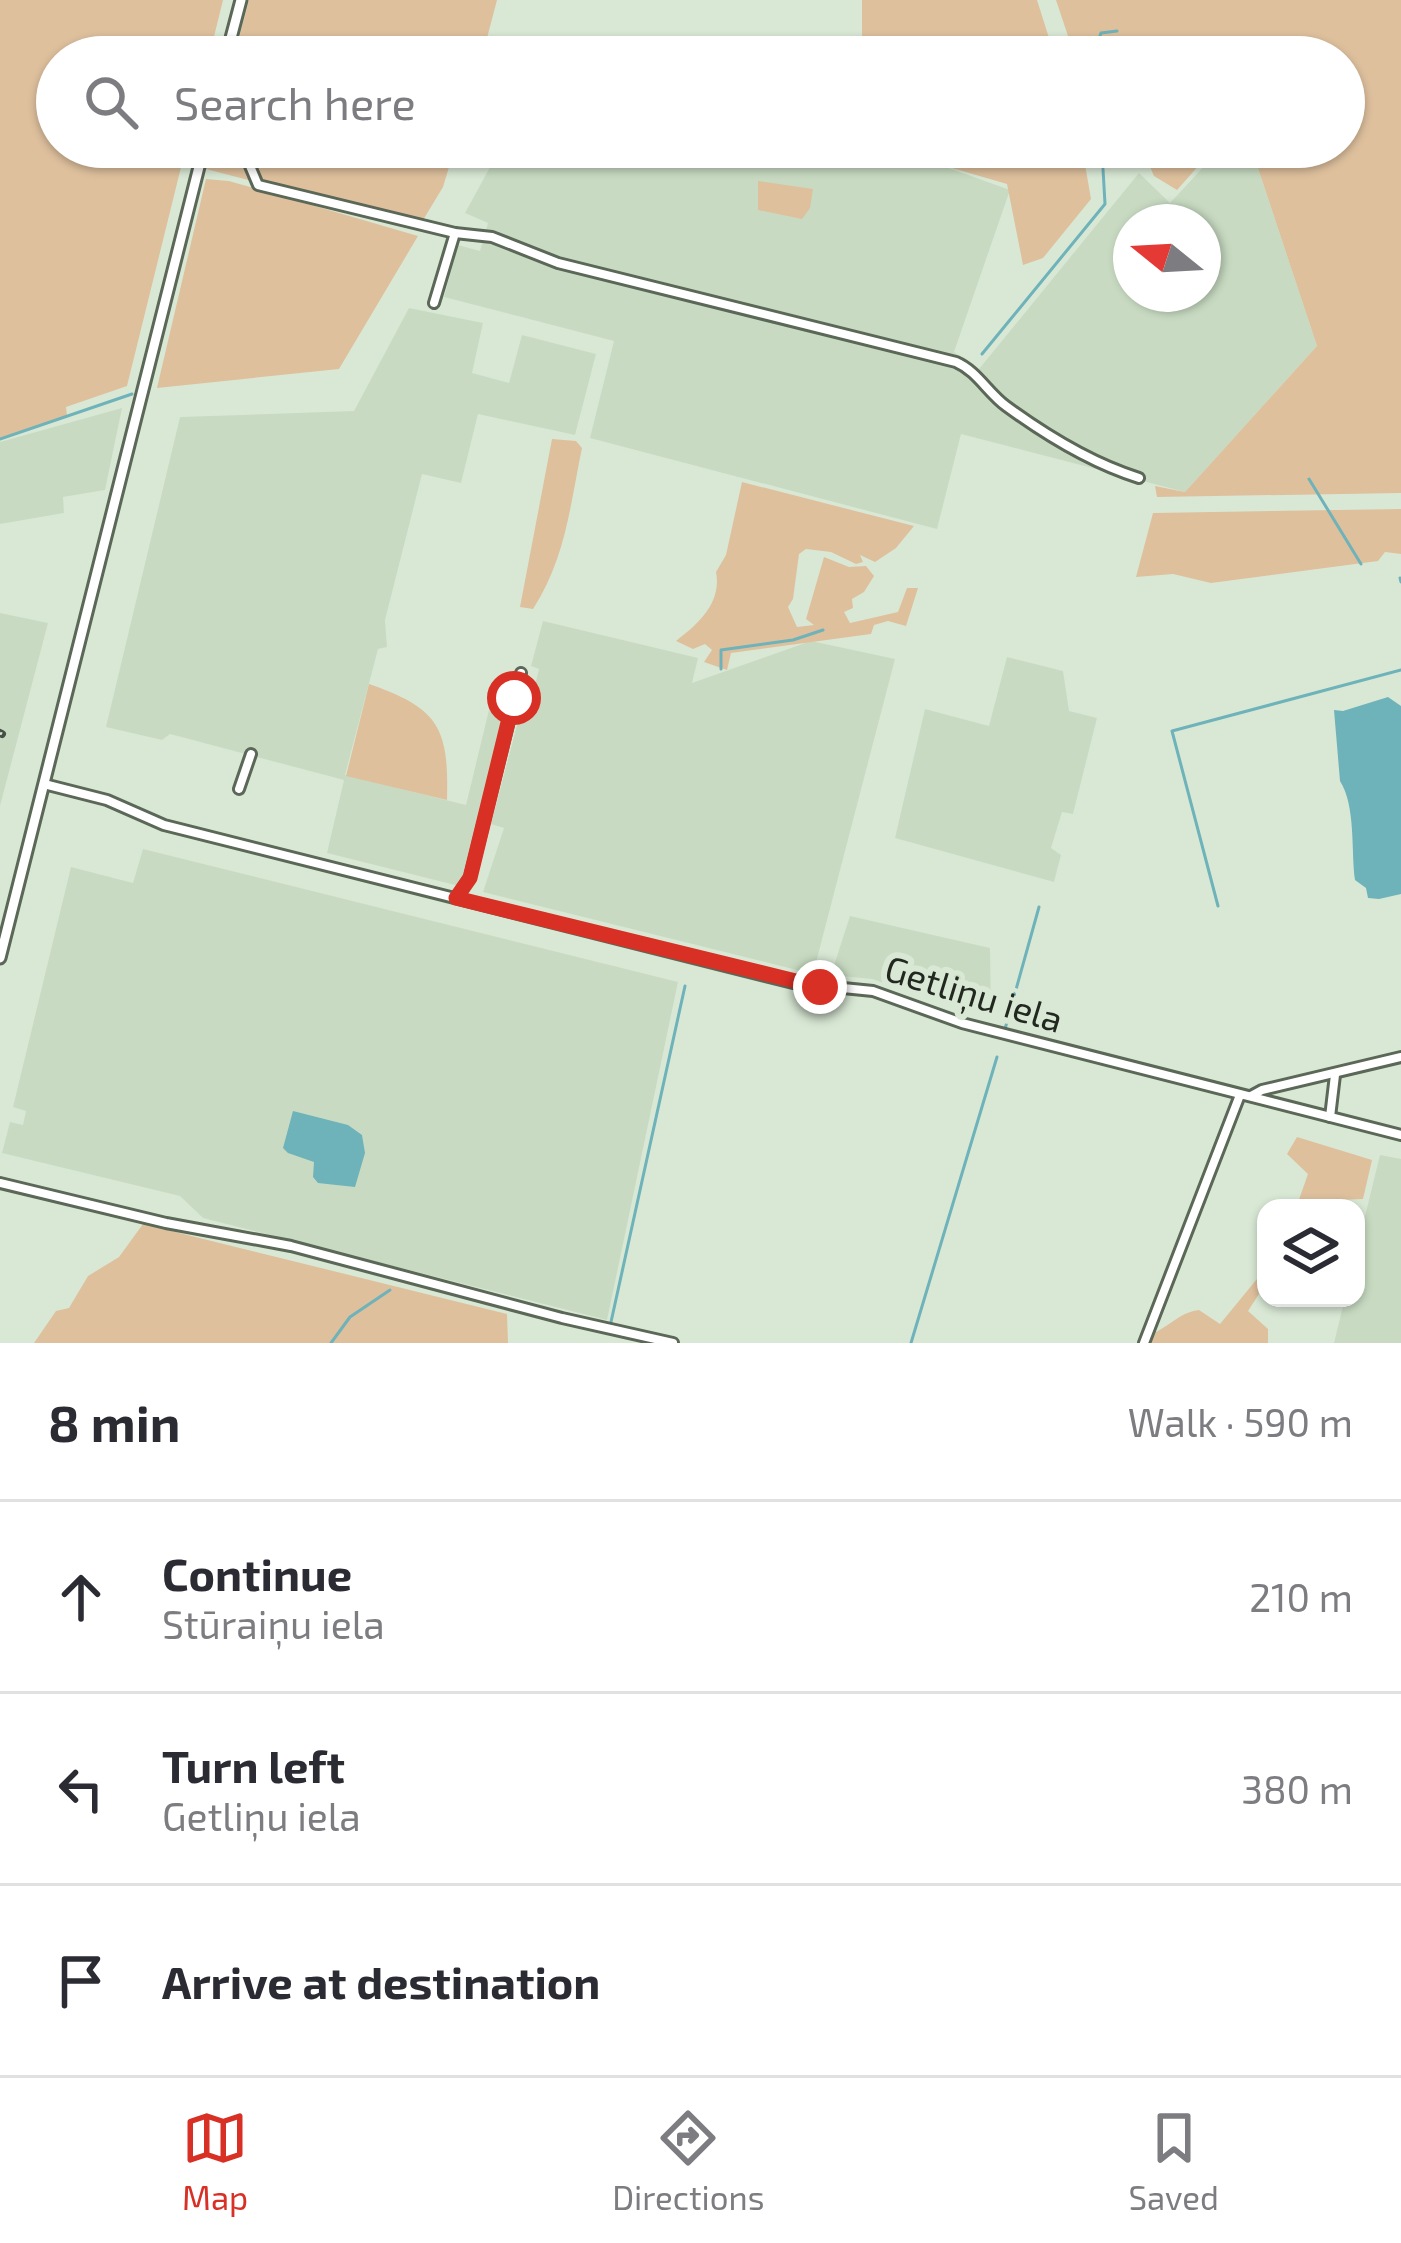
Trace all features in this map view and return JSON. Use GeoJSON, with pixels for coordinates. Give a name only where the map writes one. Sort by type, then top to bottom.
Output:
{"type":"FeatureCollection","features":[{"type":"Feature","properties":{"kind":"main road"},"geometry":{"type":"LineString","coordinates":[[232,36],[241,0]]}},
{"type":"Feature","properties":{"kind":"main road"},"geometry":{"type":"LineString","coordinates":[[0,958],[199,168]]}},
{"type":"Feature","properties":{"kind":"street"},"geometry":{"type":"LineString","coordinates":[[251,168],[259,185],[455,233],[492,237],[558,263],[956,362],[968,367],[1002,404],[1097,465],[1139,478]]}},
{"type":"Feature","properties":{"kind":"street"},"geometry":{"type":"LineString","coordinates":[[434,303],[455,233]]}},
{"type":"Feature","properties":{"kind":"street"},"geometry":{"type":"LineString","coordinates":[[456,898],[470,878],[521,673]]}},
{"type":"Feature","properties":{"kind":"street"},"geometry":{"type":"LineString","coordinates":[[239,789],[250,754]]}},
{"type":"Feature","properties":{"kind":"street","name":"Getliņu iela"},"geometry":{"type":"LineString","coordinates":[[44,784],[107,800],[164,825],[793,982],[873,992],[962,1023],[1401,1135]]}},
{"type":"Feature","properties":{"kind":"street"},"geometry":{"type":"LineString","coordinates":[[1144,1343],[1245,1096],[1401,1058]]}},
{"type":"Feature","properties":{"kind":"street"},"geometry":{"type":"LineString","coordinates":[[1330,1117],[1335,1075]]}},
{"type":"Feature","properties":{"kind":"street"},"geometry":{"type":"LineString","coordinates":[[0,1183],[166,1223],[278,1243],[673,1343]]}},
{"type":"Feature","properties":{"kind":"shaded area"},"geometry":{"type":"Polygon","coordinates":[[[0,0],[223,0],[214,36],[36,36],[36,168],[181,168],[127,386],[66,407],[67,416],[0,439],[0,0]]]}},
{"type":"Feature","properties":{"kind":"shaded area"},"geometry":{"type":"Polygon","coordinates":[[[249,0],[497,0],[488,36],[240,36],[249,0]]]}},
{"type":"Feature","properties":{"kind":"shaded area"},"geometry":{"type":"Polygon","coordinates":[[[862,0],[1037,0],[1048,36],[862,36],[862,0]]]}},
{"type":"Feature","properties":{"kind":"shaded area"},"geometry":{"type":"Polygon","coordinates":[[[1056,0],[1401,0],[1401,493],[1157,497],[1155,486],[1185,492],[1317,346],[1258,168],[1365,168],[1365,36],[1068,36],[1056,0]]]}},
{"type":"Feature","properties":{"kind":"shaded area"},"geometry":{"type":"Polygon","coordinates":[[[202,168],[449,168],[420,225],[202,168]]]}},
{"type":"Feature","properties":{"kind":"shaded area"},"geometry":{"type":"Polygon","coordinates":[[[490,168],[949,168],[1010,190],[954,352],[979,369],[1113,205],[1113,312],[1221,312],[1221,204],[1114,204],[1139,173],[1170,203],[1202,168],[1258,168],[1317,346],[1185,492],[961,434],[937,529],[590,438],[614,341],[444,297],[458,245],[480,251],[488,223],[465,213],[490,168]]]}},
{"type":"Feature","properties":{"kind":"shaded area"},"geometry":{"type":"Polygon","coordinates":[[[952,168],[1086,168],[1091,199],[1043,258],[1023,265],[1007,184],[952,168]]]}},
{"type":"Feature","properties":{"kind":"shaded area"},"geometry":{"type":"Polygon","coordinates":[[[1151,168],[1196,168],[1177,190],[1154,176],[1151,168]]]}},
{"type":"Feature","properties":{"kind":"shaded area"},"geometry":{"type":"Polygon","coordinates":[[[206,179],[229,181],[418,236],[339,369],[157,388],[206,179]]]}},
{"type":"Feature","properties":{"kind":"shaded area"},"geometry":{"type":"Polygon","coordinates":[[[758,181],[813,189],[810,208],[802,219],[758,210],[758,181]]]}},
{"type":"Feature","properties":{"kind":"shaded area"},"geometry":{"type":"Polygon","coordinates":[[[409,308],[483,323],[472,373],[509,383],[522,335],[596,354],[575,435],[478,414],[461,483],[422,474],[385,620],[387,647],[378,649],[345,775],[466,805],[496,681],[513,685],[463,887],[327,853],[344,780],[170,734],[162,740],[106,727],[180,417],[354,411],[409,308]]]}},
{"type":"Feature","properties":{"kind":"shaded area"},"geometry":{"type":"Polygon","coordinates":[[[122,408],[105,490],[63,497],[64,513],[0,524],[0,442],[122,408]]]}},
{"type":"Feature","properties":{"kind":"shaded area"},"geometry":{"type":"Polygon","coordinates":[[[552,439],[576,441],[582,448],[560,551],[533,609],[520,607],[552,439]]]}},
{"type":"Feature","properties":{"kind":"shaded area"},"geometry":{"type":"Polygon","coordinates":[[[742,482],[914,526],[896,548],[875,562],[860,555],[863,562],[856,564],[831,552],[806,549],[799,554],[788,607],[797,627],[814,625],[806,619],[824,557],[849,567],[866,566],[874,576],[864,592],[852,599],[853,608],[844,612],[850,623],[898,612],[907,588],[918,588],[906,626],[888,621],[874,625],[871,634],[731,653],[727,670],[704,662],[712,650],[705,644],[693,649],[676,641],[712,603],[742,482]]]}},
{"type":"Feature","properties":{"kind":"shaded area"},"geometry":{"type":"Polygon","coordinates":[[[1401,509],[1401,554],[1385,552],[1378,561],[1211,583],[1173,574],[1136,577],[1153,513],[1401,509]]]}},
{"type":"Feature","properties":{"kind":"shaded area"},"geometry":{"type":"Polygon","coordinates":[[[0,613],[48,623],[0,806],[0,613]]]}},
{"type":"Feature","properties":{"kind":"shaded area"},"geometry":{"type":"Polygon","coordinates":[[[543,621],[698,658],[692,683],[811,641],[895,659],[813,974],[483,892],[504,828],[491,824],[529,680],[536,681],[539,669],[531,666],[543,621]]]}},
{"type":"Feature","properties":{"kind":"shaded area"},"geometry":{"type":"Polygon","coordinates":[[[1007,657],[1063,671],[1069,711],[1097,718],[1073,814],[1062,812],[1051,848],[1061,855],[1054,882],[895,838],[925,709],[989,726],[1007,657]]]}},
{"type":"Feature","properties":{"kind":"shaded area"},"geometry":{"type":"Polygon","coordinates":[[[369,684],[411,702],[435,724],[445,754],[447,800],[346,776],[369,684]]]}},
{"type":"Feature","properties":{"kind":"shaded area"},"geometry":{"type":"Polygon","coordinates":[[[143,849],[678,982],[607,1320],[203,1218],[180,1196],[2,1153],[10,1122],[23,1125],[26,1111],[13,1107],[71,867],[133,883],[143,849]]]}},
{"type":"Feature","properties":{"kind":"shaded area"},"geometry":{"type":"Polygon","coordinates":[[[850,916],[990,948],[991,1018],[872,979],[831,975],[850,916]]]}},
{"type":"Feature","properties":{"kind":"shaded area"},"geometry":{"type":"Polygon","coordinates":[[[1297,1137],[1372,1160],[1363,1199],[1299,1199],[1308,1174],[1287,1154],[1297,1137]]]}},
{"type":"Feature","properties":{"kind":"shaded area"},"geometry":{"type":"Polygon","coordinates":[[[1380,1155],[1401,1159],[1401,1343],[1334,1343],[1343,1307],[1365,1307],[1365,1216],[1380,1155]]]}},
{"type":"Feature","properties":{"kind":"shaded area"},"geometry":{"type":"Polygon","coordinates":[[[143,1224],[507,1314],[508,1343],[34,1343],[56,1311],[69,1308],[88,1276],[119,1257],[143,1224]]]}},
{"type":"Feature","properties":{"kind":"shaded area"},"geometry":{"type":"Polygon","coordinates":[[[1257,1279],[1257,1297],[1248,1311],[1268,1329],[1268,1343],[1151,1343],[1154,1333],[1193,1311],[1220,1324],[1257,1279]]]}},
{"type":"Feature","properties":{"kind":"water"},"geometry":{"type":"Polygon","coordinates":[[[1388,697],[1401,706],[1401,894],[1379,899],[1368,898],[1366,888],[1355,880],[1351,816],[1340,781],[1334,710],[1388,697]]]}},
{"type":"Feature","properties":{"kind":"water"},"geometry":{"type":"Polygon","coordinates":[[[293,1111],[348,1125],[362,1135],[365,1153],[355,1187],[318,1183],[313,1177],[314,1162],[283,1148],[293,1111]]]}},
{"type":"Feature","properties":{"kind":"waterway"},"geometry":{"type":"LineString","coordinates":[[1100,36],[1117,31]]}},
{"type":"Feature","properties":{"kind":"waterway"},"geometry":{"type":"LineString","coordinates":[[982,354],[1105,204],[1103,169]]}},
{"type":"Feature","properties":{"kind":"waterway"},"geometry":{"type":"LineString","coordinates":[[0,439],[132,394]]}},
{"type":"Feature","properties":{"kind":"waterway"},"geometry":{"type":"LineString","coordinates":[[1309,479],[1361,564]]}},
{"type":"Feature","properties":{"kind":"waterway"},"geometry":{"type":"LineString","coordinates":[[1400,578],[1401,582]]}},
{"type":"Feature","properties":{"kind":"waterway"},"geometry":{"type":"LineString","coordinates":[[721,669],[721,650],[793,640],[823,630]]}},
{"type":"Feature","properties":{"kind":"waterway"},"geometry":{"type":"LineString","coordinates":[[1218,906],[1172,731],[1401,670]]}},
{"type":"Feature","properties":{"kind":"waterway"},"geometry":{"type":"LineString","coordinates":[[1005,1029],[1039,907]]}},
{"type":"Feature","properties":{"kind":"waterway"},"geometry":{"type":"LineString","coordinates":[[611,1322],[685,986]]}},
{"type":"Feature","properties":{"kind":"waterway"},"geometry":{"type":"LineString","coordinates":[[911,1343],[997,1057]]}},
{"type":"Feature","properties":{"kind":"waterway"},"geometry":{"type":"LineString","coordinates":[[331,1343],[350,1317],[390,1290]]}},
{"type":"Feature","properties":{"kind":"route"},"geometry":{"type":"LineString","coordinates":[[514,698],[470,878],[456,898],[820,987]]}}]}
